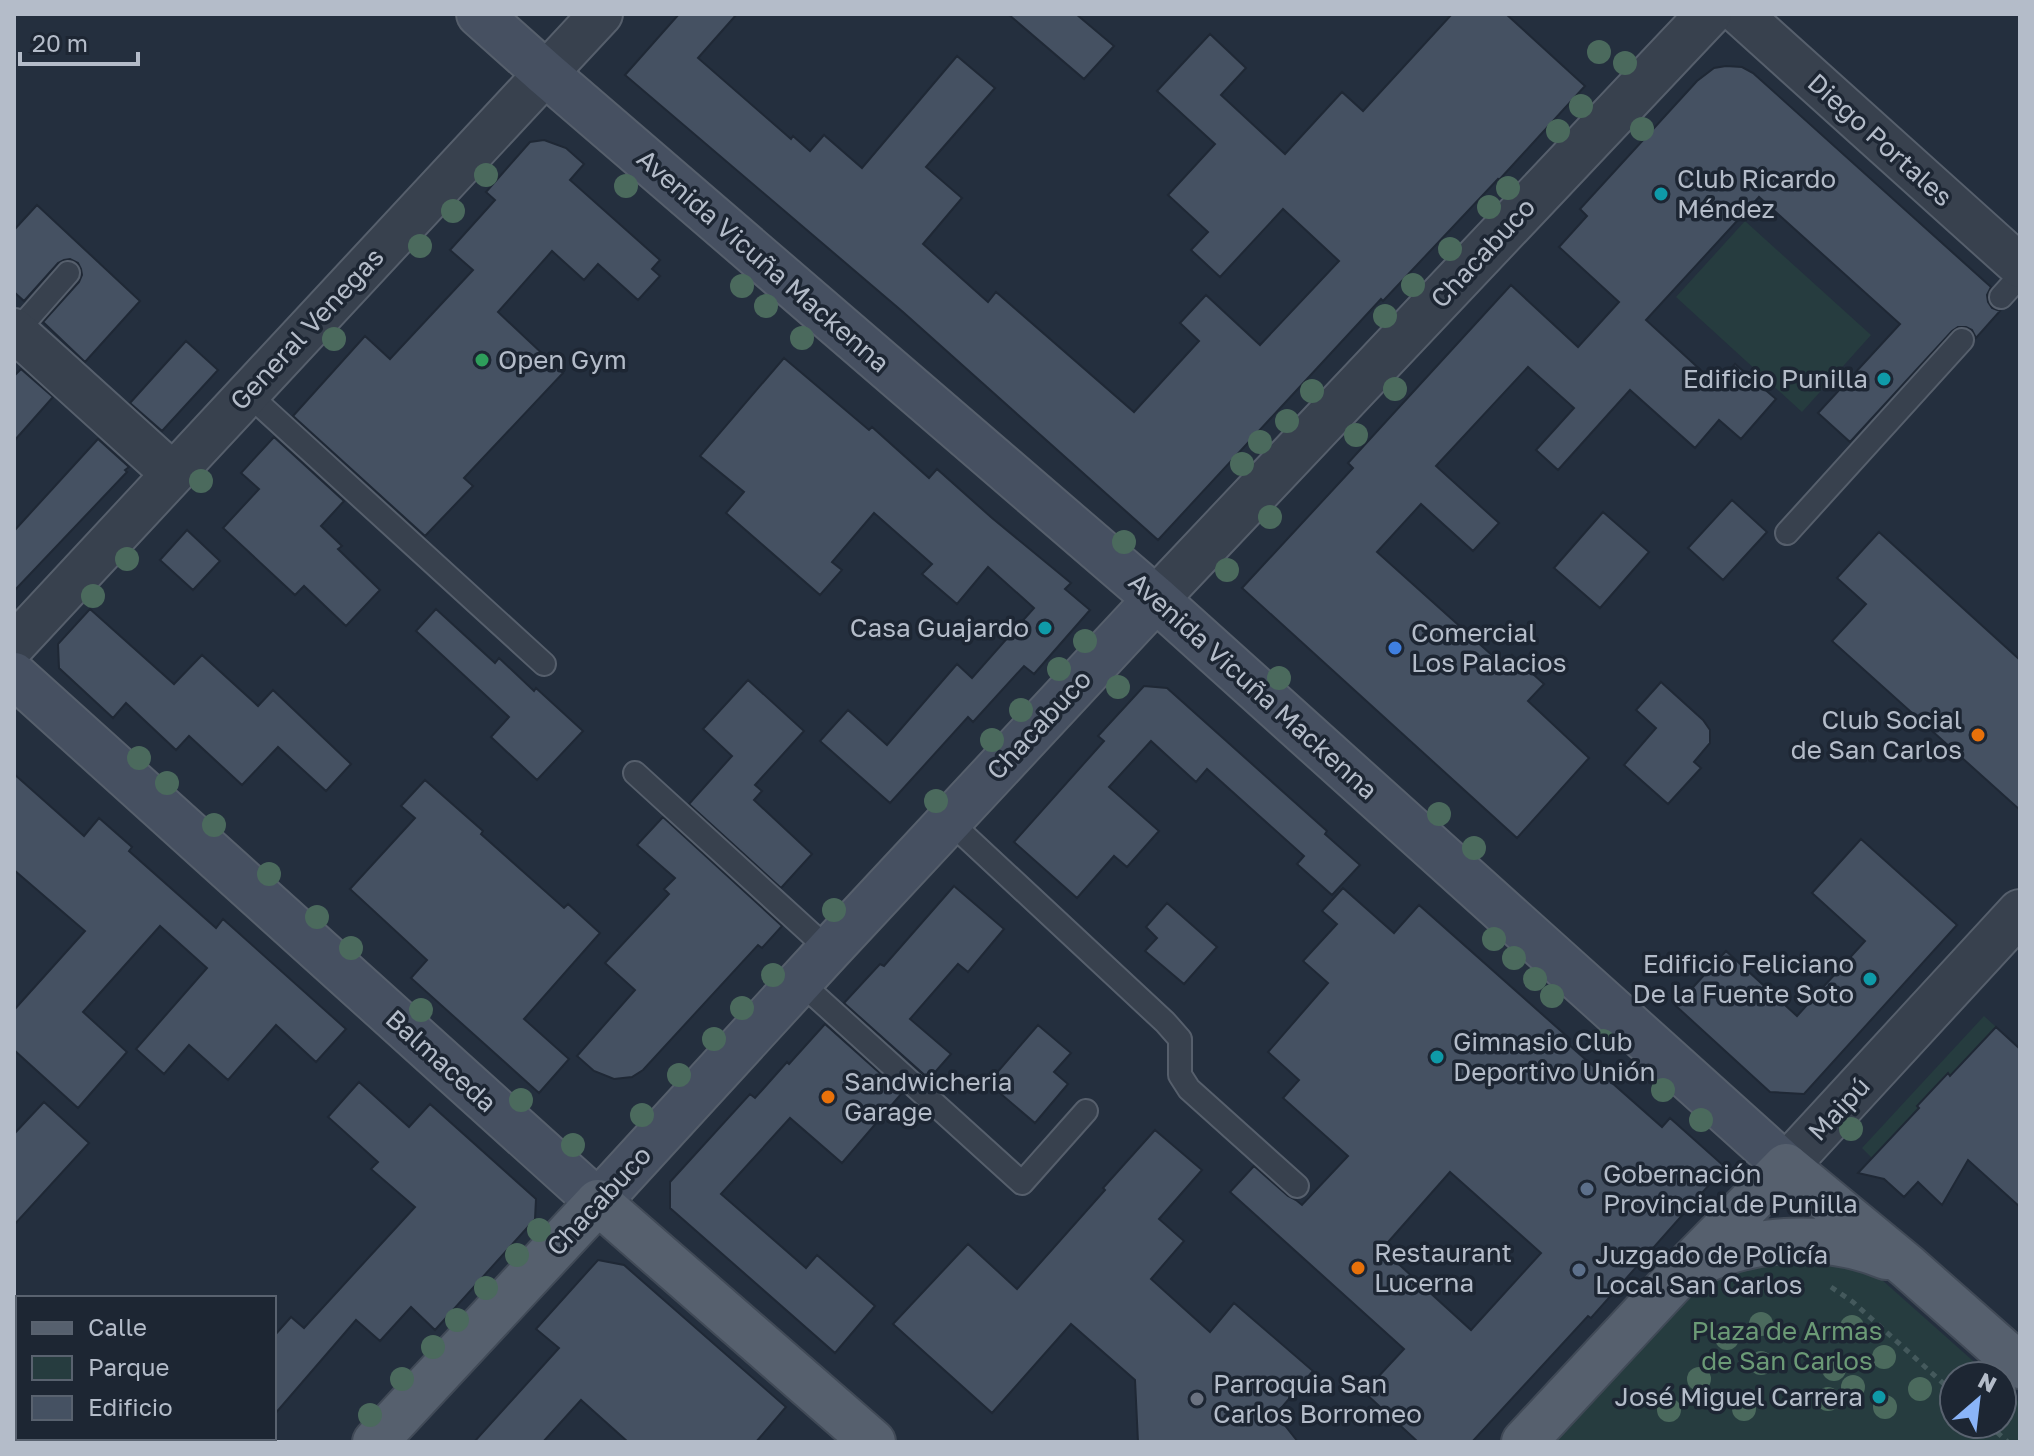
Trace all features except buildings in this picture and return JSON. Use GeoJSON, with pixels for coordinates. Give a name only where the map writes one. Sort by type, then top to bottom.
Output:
{"type":"FeatureCollection","features":[{"type":"Feature","properties":{"kind":"main road","name":"Avenida Vicuña Mackenna"},"geometry":{"type":"LineString","coordinates":[[479,14],[1156,599],[1786,1166],[1907,1266],[2020,1366]]}},
{"type":"Feature","properties":{"kind":"main road","name":"Chacabuco"},"geometry":{"type":"LineString","coordinates":[[375,1442],[1156,599]]}},
{"type":"Feature","properties":{"kind":"main road","name":"Balmaceda"},"geometry":{"type":"LineString","coordinates":[[14,675],[598,1202],[873,1442]]}},
{"type":"Feature","properties":{"kind":"main road","name":"Maipú"},"geometry":{"type":"LineString","coordinates":[[1524,1442],[1683,1271],[1786,1166]]}},
{"type":"Feature","properties":{"kind":"main road"},"geometry":{"type":"LineString","coordinates":[[1683,1271],[1737,1248],[1795,1240],[1852,1246],[1907,1266]]}},
{"type":"Feature","properties":{"kind":"street","name":"General Venegas"},"geometry":{"type":"LineString","coordinates":[[14,645],[601,14]]}},
{"type":"Feature","properties":{"kind":"street","name":"Chacabuco"},"geometry":{"type":"LineString","coordinates":[[1156,599],[1709,14]]}},
{"type":"Feature","properties":{"kind":"street","name":"Diego Portales"},"geometry":{"type":"LineString","coordinates":[[1740,14],[2011,281]]}},
{"type":"Feature","properties":{"kind":"street"},"geometry":{"type":"LineString","coordinates":[[15,332],[172,473]]}},
{"type":"Feature","properties":{"kind":"street","name":"Maipú"},"geometry":{"type":"LineString","coordinates":[[1786,1166],[2020,912]]}},
{"type":"Feature","properties":{"kind":"lane"},"geometry":{"type":"LineString","coordinates":[[15,332],[68,273]]}},
{"type":"Feature","properties":{"kind":"lane"},"geometry":{"type":"LineString","coordinates":[[2011,281],[2020,276]]}},
{"type":"Feature","properties":{"kind":"lane"},"geometry":{"type":"LineString","coordinates":[[1787,533],[1962,340]]}},
{"type":"Feature","properties":{"kind":"lane"},"geometry":{"type":"LineString","coordinates":[[247,393],[544,664]]}},
{"type":"Feature","properties":{"kind":"lane"},"geometry":{"type":"LineString","coordinates":[[635,773],[829,950]]}},
{"type":"Feature","properties":{"kind":"lane"},"geometry":{"type":"LineString","coordinates":[[949,821],[1165,1022],[1180,1039],[1180,1075],[1189,1089],[1297,1186]]}},
{"type":"Feature","properties":{"kind":"lane"},"geometry":{"type":"LineString","coordinates":[[800,982],[1022,1183],[1086,1111]]}},
{"type":"Feature","properties":{"kind":"path"},"geometry":{"type":"LineString","coordinates":[[1827,1285],[1853,1302],[1938,1379]]}},
{"type":"Feature","properties":{"kind":"green space"},"geometry":{"type":"Polygon","coordinates":[[[1745,221],[1871,335],[1802,412],[1676,297],[1745,221]]]}},
{"type":"Feature","properties":{"kind":"green space"},"geometry":{"type":"Polygon","coordinates":[[[1984,1016],[1996,1027],[1950,1075],[1948,1073],[1918,1106],[1921,1110],[1872,1158],[1862,1148],[1984,1016]]]}},
{"type":"Feature","properties":{"kind":"green space","name":"Plaza de Armas de San Carlos"},"geometry":{"type":"Polygon","coordinates":[[[1736,1260],[1863,1263],[1972,1360],[1938,1360],[1938,1440],[2018,1440],[2018,1401],[2020,1442],[1555,1442],[1696,1289],[1736,1260]]]}},
{"type":"Feature","properties":{"kind":"place","name":"Club Ricardo Méndez"},"geometry":{"type":"Point","coordinates":[1661,194]}},
{"type":"Feature","properties":{"kind":"place","name":"Open Gym"},"geometry":{"type":"Point","coordinates":[482,360]}},
{"type":"Feature","properties":{"kind":"place","name":"Edificio Punilla"},"geometry":{"type":"Point","coordinates":[1884,379]}},
{"type":"Feature","properties":{"kind":"place","name":"Casa Guajardo"},"geometry":{"type":"Point","coordinates":[1045,628]}},
{"type":"Feature","properties":{"kind":"place","name":"Comercial Los Palacios"},"geometry":{"type":"Point","coordinates":[1395,648]}},
{"type":"Feature","properties":{"kind":"place","name":"Club Social de San Carlos"},"geometry":{"type":"Point","coordinates":[1978,735]}},
{"type":"Feature","properties":{"kind":"place","name":"Edificio Feliciano De la Fuente Soto"},"geometry":{"type":"Point","coordinates":[1870,979]}},
{"type":"Feature","properties":{"kind":"place","name":"Gimnasio Club Deportivo Unión"},"geometry":{"type":"Point","coordinates":[1437,1057]}},
{"type":"Feature","properties":{"kind":"place","name":"Sandwicheria Garage"},"geometry":{"type":"Point","coordinates":[828,1097]}},
{"type":"Feature","properties":{"kind":"place","name":"Gobernación Provincial de Punilla"},"geometry":{"type":"Point","coordinates":[1587,1189]}},
{"type":"Feature","properties":{"kind":"place","name":"Restaurant Lucerna"},"geometry":{"type":"Point","coordinates":[1358,1268]}},
{"type":"Feature","properties":{"kind":"place","name":"Juzgado de Policía Local San Carlos"},"geometry":{"type":"Point","coordinates":[1579,1270]}},
{"type":"Feature","properties":{"kind":"place","name":"José Miguel Carrera"},"geometry":{"type":"Point","coordinates":[1879,1397]}},
{"type":"Feature","properties":{"kind":"place","name":"Parroquia San Carlos Borromeo"},"geometry":{"type":"Point","coordinates":[1197,1399]}}]}
